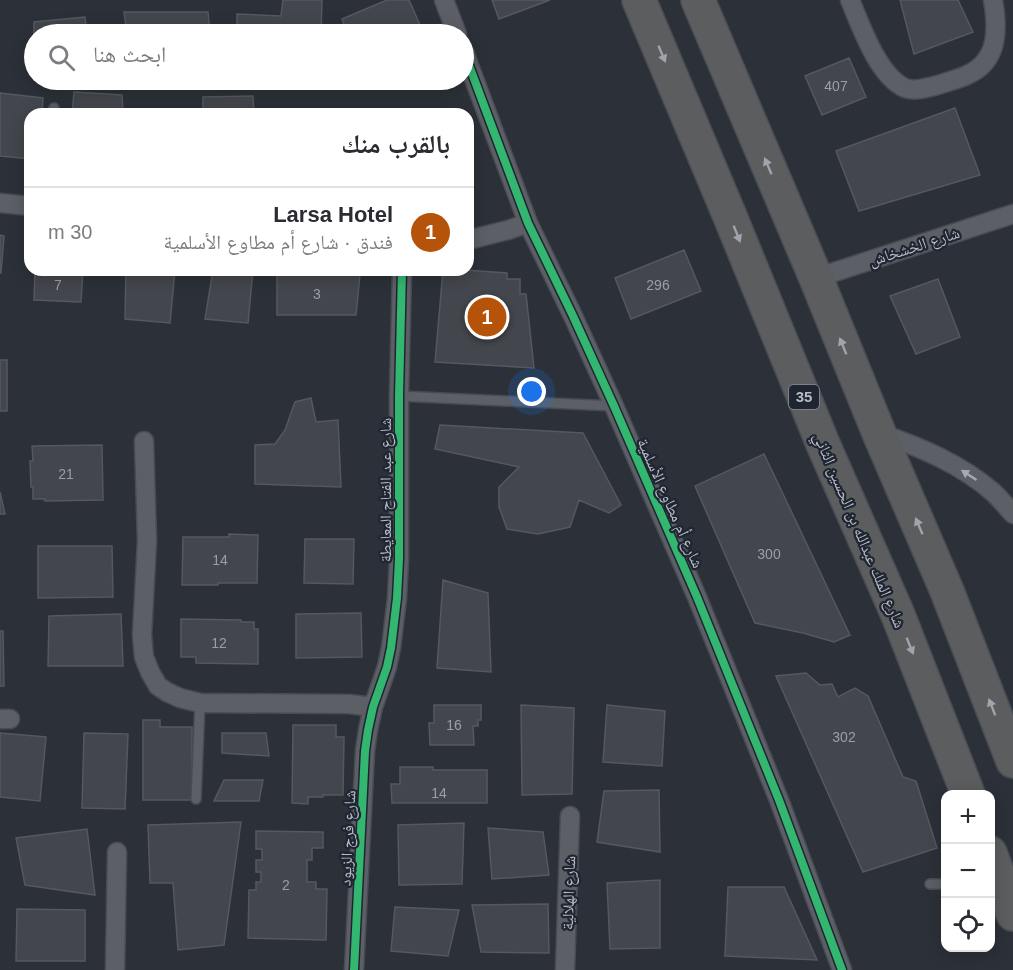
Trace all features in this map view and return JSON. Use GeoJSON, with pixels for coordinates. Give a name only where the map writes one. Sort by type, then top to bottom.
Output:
{"type":"FeatureCollection","features":[{"type":"Feature","properties":{"kind":"highway","name":"شارع الملك عبدالله بن الحسين الثاني"},"geometry":{"type":"LineString","coordinates":[[639,0],[823,444],[897,615],[966,790]]}},
{"type":"Feature","properties":{"kind":"highway"},"geometry":{"type":"LineString","coordinates":[[698,0],[947,591],[1013,761]]}},
{"type":"Feature","properties":{"kind":"highway"},"geometry":{"type":"LineString","coordinates":[[995,872],[1002,896]]}},
{"type":"Feature","properties":{"kind":"street"},"geometry":{"type":"LineString","coordinates":[[444,0],[453,24]]}},
{"type":"Feature","properties":{"kind":"street"},"geometry":{"type":"LineString","coordinates":[[850,0],[862,30],[878,60],[893,79],[907,89],[929,88],[969,74],[986,61],[995,45],[996,19],[993,0]]}},
{"type":"Feature","properties":{"kind":"street","name":"شارع أم مطاوع الأسلمية"},"geometry":{"type":"LineString","coordinates":[[474,79],[528,222],[614,406],[693,587],[779,800],[842,970]]}},
{"type":"Feature","properties":{"kind":"street"},"geometry":{"type":"LineString","coordinates":[[0,203],[24,205]]}},
{"type":"Feature","properties":{"kind":"street","name":"شارع الخشخاش"},"geometry":{"type":"LineString","coordinates":[[816,278],[1013,214]]}},
{"type":"Feature","properties":{"kind":"street"},"geometry":{"type":"LineString","coordinates":[[474,238],[508,230],[528,222]]}},
{"type":"Feature","properties":{"kind":"street","name":"شارع عبد الفتاح المعايطة"},"geometry":{"type":"LineString","coordinates":[[373,707],[391,648],[399,559],[402,276]]}},
{"type":"Feature","properties":{"kind":"street"},"geometry":{"type":"LineString","coordinates":[[879,433],[918,447],[959,469],[980,482],[1013,514]]}},
{"type":"Feature","properties":{"kind":"street"},"geometry":{"type":"LineString","coordinates":[[144,441],[147,541],[142,635],[144,657],[158,686],[180,698],[200,703],[349,704],[373,707]]}},
{"type":"Feature","properties":{"kind":"street","name":"شارع فرج الزيود"},"geometry":{"type":"LineString","coordinates":[[354,970],[365,751],[373,707]]}},
{"type":"Feature","properties":{"kind":"street","name":"شارع الهلالية"},"geometry":{"type":"LineString","coordinates":[[565,970],[570,816]]}},
{"type":"Feature","properties":{"kind":"street"},"geometry":{"type":"LineString","coordinates":[[116,970],[117,852]]}},
{"type":"Feature","properties":{"kind":"lane"},"geometry":{"type":"LineString","coordinates":[[399,396],[614,406]]}},
{"type":"Feature","properties":{"kind":"lane"},"geometry":{"type":"LineString","coordinates":[[196,799],[200,703]]}},
{"type":"Feature","properties":{"kind":"lane"},"geometry":{"type":"LineString","coordinates":[[930,884],[941,885]]}},
{"type":"Feature","properties":{"kind":"building"},"geometry":{"type":"Polygon","coordinates":[[[283,0],[322,0],[321,24],[237,24],[237,14],[281,16],[283,0]]]}},
{"type":"Feature","properties":{"kind":"building"},"geometry":{"type":"Polygon","coordinates":[[[387,0],[409,0],[420,24],[344,24],[342,19],[387,0]]]}},
{"type":"Feature","properties":{"kind":"building"},"geometry":{"type":"Polygon","coordinates":[[[492,0],[550,0],[499,19],[492,0]]]}},
{"type":"Feature","properties":{"kind":"building"},"geometry":{"type":"Polygon","coordinates":[[[900,0],[958,0],[973,32],[914,54],[900,0]]]}},
{"type":"Feature","properties":{"kind":"building"},"geometry":{"type":"Polygon","coordinates":[[[124,12],[208,12],[209,24],[126,24],[124,12]]]}},
{"type":"Feature","properties":{"kind":"building"},"geometry":{"type":"Polygon","coordinates":[[[85,17],[86,24],[34,24],[34,22],[85,17]]]}},
{"type":"Feature","properties":{"kind":"building"},"geometry":{"type":"Polygon","coordinates":[[[849,58],[866,97],[822,115],[805,76],[849,58]]]}},
{"type":"Feature","properties":{"kind":"building"},"geometry":{"type":"Polygon","coordinates":[[[74,92],[122,95],[123,108],[73,108],[74,92]]]}},
{"type":"Feature","properties":{"kind":"building"},"geometry":{"type":"Polygon","coordinates":[[[0,93],[43,98],[42,108],[24,108],[24,158],[0,156],[0,93]]]}},
{"type":"Feature","properties":{"kind":"building"},"geometry":{"type":"Polygon","coordinates":[[[253,96],[254,108],[203,108],[203,97],[253,96]]]}},
{"type":"Feature","properties":{"kind":"building"},"geometry":{"type":"Polygon","coordinates":[[[955,108],[980,175],[859,211],[836,151],[955,108]]]}},
{"type":"Feature","properties":{"kind":"building"},"geometry":{"type":"Polygon","coordinates":[[[0,235],[4,236],[1,273],[0,273],[0,235]]]}},
{"type":"Feature","properties":{"kind":"building"},"geometry":{"type":"Polygon","coordinates":[[[684,250],[701,291],[631,319],[615,278],[684,250]]]}},
{"type":"Feature","properties":{"kind":"building"},"geometry":{"type":"Polygon","coordinates":[[[474,271],[507,273],[507,279],[520,279],[520,294],[526,294],[534,368],[435,362],[442,276],[474,276],[474,271]]]}},
{"type":"Feature","properties":{"kind":"building"},"geometry":{"type":"Polygon","coordinates":[[[35,276],[83,276],[81,302],[34,300],[35,276]]]}},
{"type":"Feature","properties":{"kind":"building"},"geometry":{"type":"Polygon","coordinates":[[[126,276],[174,276],[170,323],[125,319],[126,276]]]}},
{"type":"Feature","properties":{"kind":"building"},"geometry":{"type":"Polygon","coordinates":[[[212,276],[252,276],[248,323],[205,319],[212,276]]]}},
{"type":"Feature","properties":{"kind":"building"},"geometry":{"type":"Polygon","coordinates":[[[277,276],[360,276],[356,315],[277,315],[277,276]]]}},
{"type":"Feature","properties":{"kind":"building"},"geometry":{"type":"Polygon","coordinates":[[[938,279],[960,337],[916,354],[890,296],[938,279]]]}},
{"type":"Feature","properties":{"kind":"building"},"geometry":{"type":"Polygon","coordinates":[[[0,360],[7,360],[7,411],[0,411],[0,360]]]}},
{"type":"Feature","properties":{"kind":"building"},"geometry":{"type":"Polygon","coordinates":[[[311,398],[316,422],[338,420],[341,487],[255,484],[255,445],[275,444],[285,430],[295,402],[311,398]]]}},
{"type":"Feature","properties":{"kind":"building"},"geometry":{"type":"Polygon","coordinates":[[[440,425],[583,433],[621,505],[609,513],[579,500],[570,527],[538,534],[507,529],[499,507],[499,487],[519,467],[435,449],[440,425]]]}},
{"type":"Feature","properties":{"kind":"building"},"geometry":{"type":"Polygon","coordinates":[[[102,445],[103,500],[45,501],[45,499],[33,499],[30,461],[33,461],[32,446],[102,445]]]}},
{"type":"Feature","properties":{"kind":"building"},"geometry":{"type":"Polygon","coordinates":[[[764,454],[850,635],[834,642],[755,623],[695,486],[764,454]]]}},
{"type":"Feature","properties":{"kind":"building"},"geometry":{"type":"Polygon","coordinates":[[[0,492],[5,514],[0,514],[0,492]]]}},
{"type":"Feature","properties":{"kind":"building"},"geometry":{"type":"Polygon","coordinates":[[[229,534],[258,535],[257,583],[182,585],[183,537],[229,537],[229,534]]]}},
{"type":"Feature","properties":{"kind":"building"},"geometry":{"type":"Polygon","coordinates":[[[305,539],[354,539],[353,584],[304,583],[305,539]]]}},
{"type":"Feature","properties":{"kind":"building"},"geometry":{"type":"Polygon","coordinates":[[[38,546],[112,546],[113,597],[38,598],[38,546]]]}},
{"type":"Feature","properties":{"kind":"building"},"geometry":{"type":"Polygon","coordinates":[[[443,580],[488,593],[491,672],[437,668],[443,580]]]}},
{"type":"Feature","properties":{"kind":"building"},"geometry":{"type":"Polygon","coordinates":[[[361,613],[362,657],[296,658],[296,614],[361,613]]]}},
{"type":"Feature","properties":{"kind":"building"},"geometry":{"type":"Polygon","coordinates":[[[121,614],[123,666],[48,666],[49,616],[121,614]]]}},
{"type":"Feature","properties":{"kind":"building"},"geometry":{"type":"Polygon","coordinates":[[[181,619],[254,622],[254,629],[258,629],[258,664],[196,663],[196,657],[181,657],[181,619]]]}},
{"type":"Feature","properties":{"kind":"building"},"geometry":{"type":"Polygon","coordinates":[[[0,631],[3,631],[4,686],[0,686],[0,631]]]}},
{"type":"Feature","properties":{"kind":"building"},"geometry":{"type":"Polygon","coordinates":[[[806,673],[820,685],[832,684],[838,697],[855,688],[868,696],[903,777],[916,781],[937,848],[863,872],[776,676],[806,673]]]}},
{"type":"Feature","properties":{"kind":"building"},"geometry":{"type":"Polygon","coordinates":[[[434,705],[481,705],[481,720],[478,720],[478,726],[473,726],[474,745],[430,745],[429,723],[434,723],[434,705]]]}},
{"type":"Feature","properties":{"kind":"building"},"geometry":{"type":"Polygon","coordinates":[[[521,705],[574,708],[572,794],[522,795],[521,705]]]}},
{"type":"Feature","properties":{"kind":"building"},"geometry":{"type":"Polygon","coordinates":[[[607,705],[665,711],[662,766],[603,762],[607,705]]]}},
{"type":"Feature","properties":{"kind":"building"},"geometry":{"type":"Polygon","coordinates":[[[143,720],[160,720],[160,727],[192,727],[192,800],[143,800],[143,720]]]}},
{"type":"Feature","properties":{"kind":"building"},"geometry":{"type":"Polygon","coordinates":[[[293,725],[336,725],[336,737],[344,737],[343,795],[308,797],[308,804],[292,803],[293,725]]]}},
{"type":"Feature","properties":{"kind":"building"},"geometry":{"type":"Polygon","coordinates":[[[0,733],[46,737],[40,801],[0,797],[0,733]]]}},
{"type":"Feature","properties":{"kind":"building"},"geometry":{"type":"Polygon","coordinates":[[[84,733],[128,734],[125,809],[82,808],[84,733]]]}},
{"type":"Feature","properties":{"kind":"building"},"geometry":{"type":"Polygon","coordinates":[[[222,733],[266,733],[269,756],[222,753],[222,733]]]}},
{"type":"Feature","properties":{"kind":"building"},"geometry":{"type":"Polygon","coordinates":[[[400,767],[433,767],[433,770],[487,770],[487,803],[392,803],[391,784],[400,784],[400,767]]]}},
{"type":"Feature","properties":{"kind":"building"},"geometry":{"type":"Polygon","coordinates":[[[224,780],[263,780],[259,801],[214,801],[224,780]]]}},
{"type":"Feature","properties":{"kind":"building"},"geometry":{"type":"Polygon","coordinates":[[[659,790],[660,852],[597,842],[604,791],[659,790]]]}},
{"type":"Feature","properties":{"kind":"building"},"geometry":{"type":"Polygon","coordinates":[[[241,822],[224,945],[178,950],[173,883],[150,883],[148,825],[241,822]]]}},
{"type":"Feature","properties":{"kind":"building"},"geometry":{"type":"Polygon","coordinates":[[[464,823],[462,884],[399,885],[398,825],[464,823]]]}},
{"type":"Feature","properties":{"kind":"building"},"geometry":{"type":"Polygon","coordinates":[[[488,828],[543,832],[549,875],[492,879],[488,828]]]}},
{"type":"Feature","properties":{"kind":"building"},"geometry":{"type":"Polygon","coordinates":[[[87,829],[95,895],[25,885],[16,838],[87,829]]]}},
{"type":"Feature","properties":{"kind":"building"},"geometry":{"type":"Polygon","coordinates":[[[256,831],[323,832],[323,848],[312,848],[312,860],[307,860],[307,882],[316,882],[316,889],[327,889],[326,940],[248,938],[249,890],[256,890],[256,882],[261,882],[261,872],[256,872],[256,860],[262,860],[262,849],[256,849],[256,831]]]}},
{"type":"Feature","properties":{"kind":"building"},"geometry":{"type":"Polygon","coordinates":[[[660,880],[660,948],[610,949],[607,883],[660,880]]]}},
{"type":"Feature","properties":{"kind":"building"},"geometry":{"type":"Polygon","coordinates":[[[728,887],[784,887],[817,960],[725,956],[728,887]]]}},
{"type":"Feature","properties":{"kind":"building"},"geometry":{"type":"Polygon","coordinates":[[[548,904],[549,953],[481,952],[472,905],[548,904]]]}},
{"type":"Feature","properties":{"kind":"building"},"geometry":{"type":"Polygon","coordinates":[[[395,907],[459,910],[448,956],[391,951],[395,907]]]}},
{"type":"Feature","properties":{"kind":"building"},"geometry":{"type":"Polygon","coordinates":[[[17,909],[85,910],[85,961],[16,961],[17,909]]]}},
{"type":"Feature","properties":{"kind":"cycle path"},"geometry":{"type":"LineString","coordinates":[[474,79],[528,223],[614,406],[697,597],[779,800],[842,970]]}},
{"type":"Feature","properties":{"kind":"cycle path"},"geometry":{"type":"LineString","coordinates":[[354,970],[365,751],[373,707],[391,648],[397,598],[402,276]]}},
{"type":"Feature","properties":{"kind":"place","name":"Larsa Hotel"},"geometry":{"type":"Point","coordinates":[487,317]}}]}
